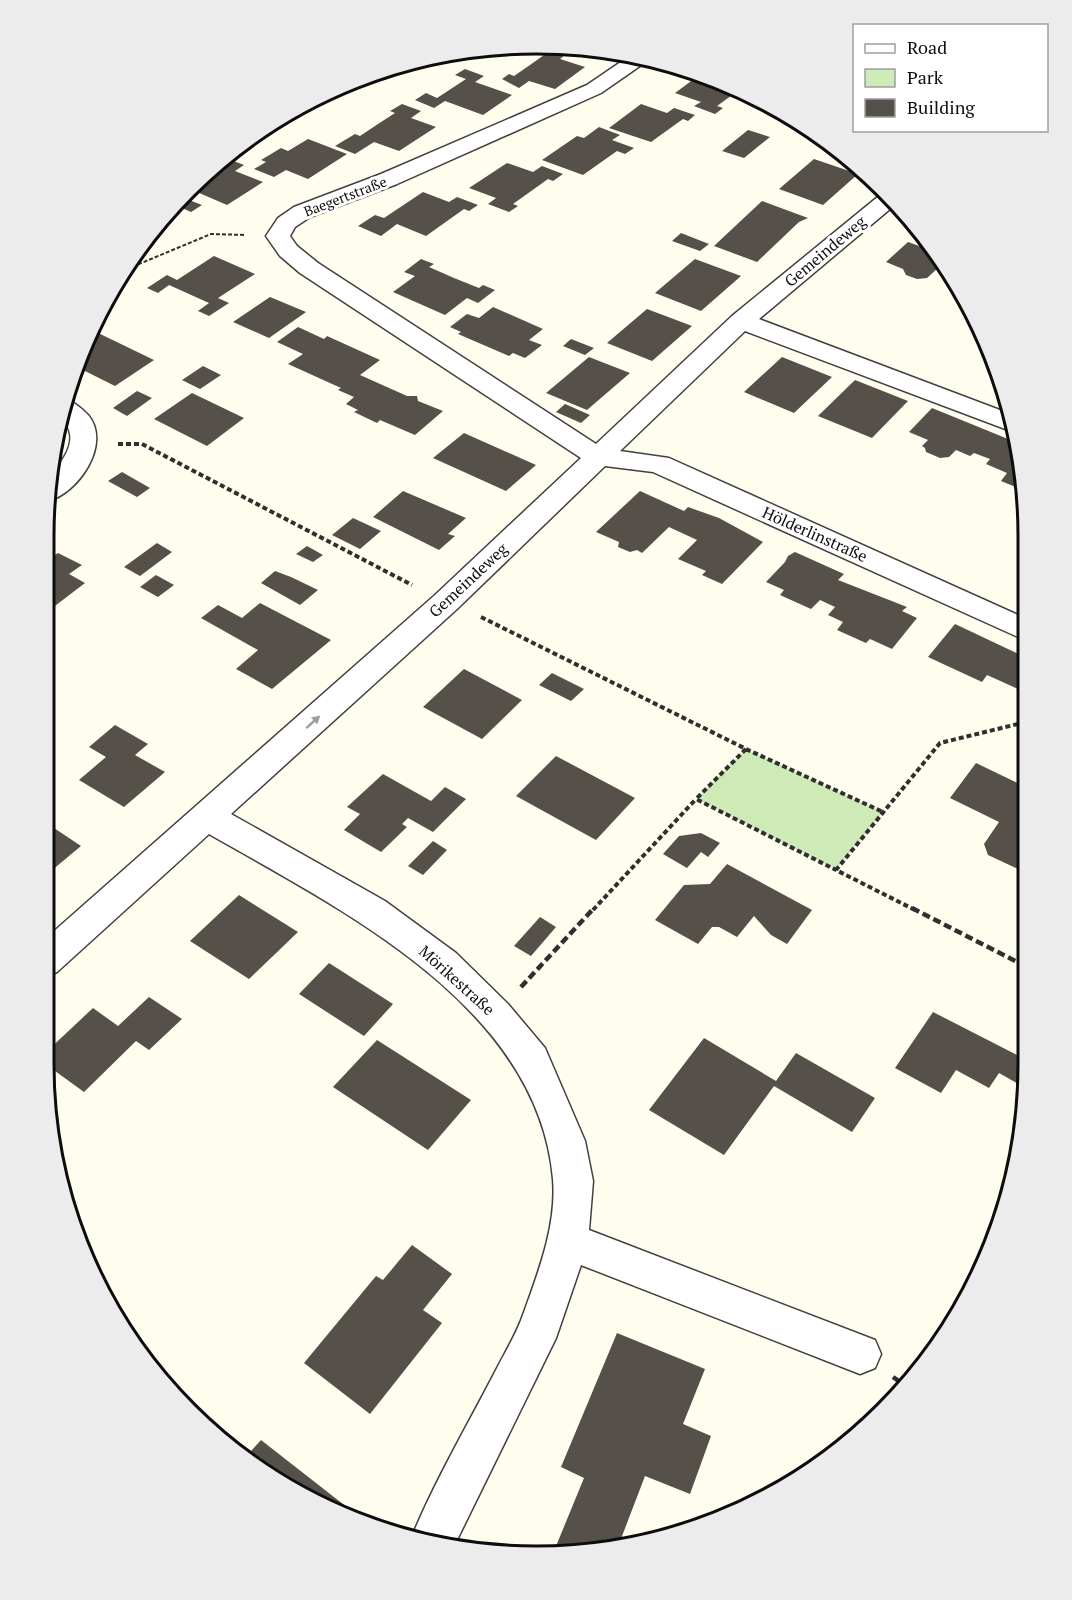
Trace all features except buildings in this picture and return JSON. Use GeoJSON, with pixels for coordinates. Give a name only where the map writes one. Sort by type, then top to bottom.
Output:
{"type":"FeatureCollection","features":[{"type":"Feature","properties":{"kind":"street","name":"Baegertstraße"},"geometry":{"type":"LineString","coordinates":[[278,236],[286,223],[302,212],[389,179],[594,89],[632,63]]}},
{"type":"Feature","properties":{"kind":"street","name":"Gemeindeweg"},"geometry":{"type":"LineString","coordinates":[[54,953],[446,602],[741,321],[886,205]]}},
{"type":"Feature","properties":{"kind":"street"},"geometry":{"type":"LineString","coordinates":[[278,236],[288,251],[309,268],[598,457]]}},
{"type":"Feature","properties":{"kind":"street"},"geometry":{"type":"LineString","coordinates":[[741,321],[1004,420]]}},
{"type":"Feature","properties":{"kind":"street"},"geometry":{"type":"LineString","coordinates":[[57,484],[76,461],[83,444],[81,425],[70,412]]}},
{"type":"Feature","properties":{"kind":"street","name":"Hölderlinstraße"},"geometry":{"type":"LineString","coordinates":[[598,457],[659,464],[1018,627]]}},
{"type":"Feature","properties":{"kind":"street","name":"Mörikestraße"},"geometry":{"type":"LineString","coordinates":[[208,817],[373,911],[442,963],[495,1015],[532,1059],[566,1141],[573,1180],[568,1240],[541,1324],[436,1536]]}},
{"type":"Feature","properties":{"kind":"street"},"geometry":{"type":"LineString","coordinates":[[568,1240],[860,1354]]}},
{"type":"Feature","properties":{"kind":"path"},"geometry":{"type":"LineString","coordinates":[[138,265],[211,234],[278,236]]}},
{"type":"Feature","properties":{"kind":"path"},"geometry":{"type":"LineString","coordinates":[[83,444],[142,444],[446,602],[746,749],[883,812]]}},
{"type":"Feature","properties":{"kind":"path"},"geometry":{"type":"LineString","coordinates":[[836,870],[940,743],[1018,724]]}},
{"type":"Feature","properties":{"kind":"path"},"geometry":{"type":"LineString","coordinates":[[495,1015],[696,799],[746,749]]}},
{"type":"Feature","properties":{"kind":"path"},"geometry":{"type":"LineString","coordinates":[[696,799],[1018,962]]}},
{"type":"Feature","properties":{"kind":"green space"},"geometry":{"type":"Polygon","coordinates":[[[746,749],[883,812],[836,870],[696,799],[746,749]]]}}]}
